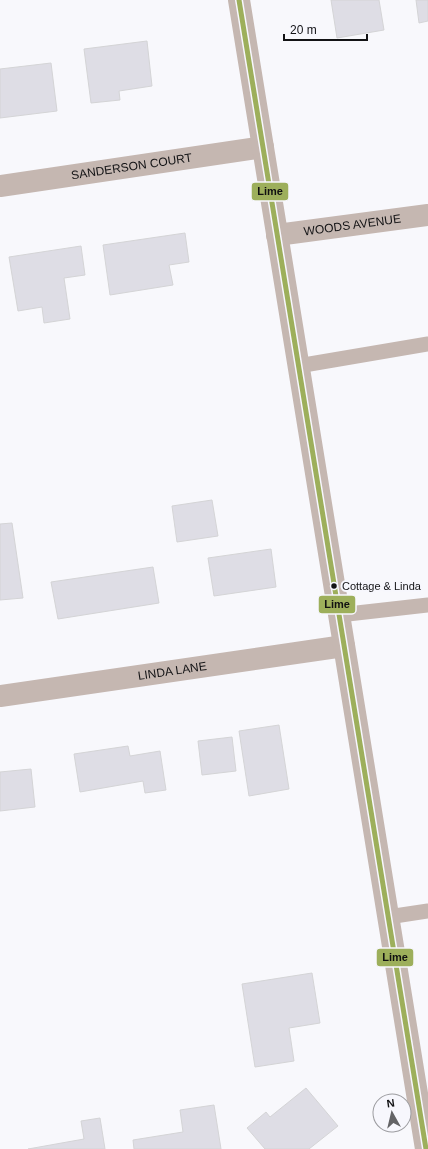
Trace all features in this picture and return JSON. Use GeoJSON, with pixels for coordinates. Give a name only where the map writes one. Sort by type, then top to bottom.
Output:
{"type":"FeatureCollection","features":[{"type":"Feature","properties":{"kind":"street"},"geometry":{"type":"LineString","coordinates":[[239,0],[388,917],[425,1127],[426,1149]]}},
{"type":"Feature","properties":{"kind":"street","name":"SANDERSON COURT"},"geometry":{"type":"LineString","coordinates":[[0,186],[263,147]]}},
{"type":"Feature","properties":{"kind":"street","name":"WOODS AVENUE"},"geometry":{"type":"LineString","coordinates":[[277,235],[428,214]]}},
{"type":"Feature","properties":{"kind":"street","name":"LINDA LANE"},"geometry":{"type":"LineString","coordinates":[[0,696],[344,646]]}},
{"type":"Feature","properties":{"kind":"lane"},"geometry":{"type":"LineString","coordinates":[[298,366],[428,344]]}},
{"type":"Feature","properties":{"kind":"lane"},"geometry":{"type":"LineString","coordinates":[[339,615],[428,605]]}},
{"type":"Feature","properties":{"kind":"lane"},"geometry":{"type":"LineString","coordinates":[[388,917],[428,911]]}},
{"type":"Feature","properties":{"kind":"building"},"geometry":{"type":"Polygon","coordinates":[[[331,0],[379,0],[384,30],[337,38],[331,0]]]}},
{"type":"Feature","properties":{"kind":"building"},"geometry":{"type":"Polygon","coordinates":[[[416,0],[428,0],[428,21],[419,23],[416,0]]]}},
{"type":"Feature","properties":{"kind":"building"},"geometry":{"type":"Polygon","coordinates":[[[147,41],[152,86],[119,91],[120,100],[91,103],[84,49],[147,41]]]}},
{"type":"Feature","properties":{"kind":"building"},"geometry":{"type":"Polygon","coordinates":[[[51,63],[57,111],[0,118],[0,69],[51,63]]]}},
{"type":"Feature","properties":{"kind":"building"},"geometry":{"type":"Polygon","coordinates":[[[185,233],[189,262],[169,265],[173,285],[110,295],[103,245],[185,233]]]}},
{"type":"Feature","properties":{"kind":"building"},"geometry":{"type":"Polygon","coordinates":[[[81,246],[85,275],[64,278],[70,319],[44,323],[42,307],[18,311],[9,257],[81,246]]]}},
{"type":"Feature","properties":{"kind":"building"},"geometry":{"type":"Polygon","coordinates":[[[212,500],[218,536],[177,542],[172,506],[212,500]]]}},
{"type":"Feature","properties":{"kind":"building"},"geometry":{"type":"Polygon","coordinates":[[[12,523],[23,598],[0,600],[0,524],[12,523]]]}},
{"type":"Feature","properties":{"kind":"building"},"geometry":{"type":"Polygon","coordinates":[[[271,549],[276,587],[214,596],[208,558],[271,549]]]}},
{"type":"Feature","properties":{"kind":"building"},"geometry":{"type":"Polygon","coordinates":[[[153,567],[159,603],[58,619],[51,582],[153,567]]]}},
{"type":"Feature","properties":{"kind":"building"},"geometry":{"type":"Polygon","coordinates":[[[279,725],[289,789],[249,796],[239,731],[279,725]]]}},
{"type":"Feature","properties":{"kind":"building"},"geometry":{"type":"Polygon","coordinates":[[[232,737],[236,771],[202,775],[198,741],[232,737]]]}},
{"type":"Feature","properties":{"kind":"building"},"geometry":{"type":"Polygon","coordinates":[[[128,746],[130,756],[160,751],[166,790],[145,793],[143,781],[80,792],[74,754],[128,746]]]}},
{"type":"Feature","properties":{"kind":"building"},"geometry":{"type":"Polygon","coordinates":[[[31,769],[35,807],[0,811],[0,772],[31,769]]]}},
{"type":"Feature","properties":{"kind":"building"},"geometry":{"type":"Polygon","coordinates":[[[312,973],[320,1023],[289,1028],[294,1061],[255,1067],[242,984],[312,973]]]}},
{"type":"Feature","properties":{"kind":"building"},"geometry":{"type":"Polygon","coordinates":[[[306,1088],[338,1126],[309,1149],[265,1149],[247,1128],[266,1112],[270,1117],[306,1088]]]}},
{"type":"Feature","properties":{"kind":"building"},"geometry":{"type":"Polygon","coordinates":[[[214,1105],[221,1149],[134,1149],[133,1140],[183,1132],[180,1110],[214,1105]]]}},
{"type":"Feature","properties":{"kind":"building"},"geometry":{"type":"Polygon","coordinates":[[[100,1118],[105,1149],[28,1149],[84,1139],[81,1121],[100,1118]]]}},
{"type":"Feature","properties":{"kind":"transit line","name":"Lime"},"geometry":{"type":"LineString","coordinates":[[239,0],[426,1149]]}},
{"type":"Feature","properties":{"kind":"place","name":"Cottage & Linda"},"geometry":{"type":"Point","coordinates":[334,586]}}]}
